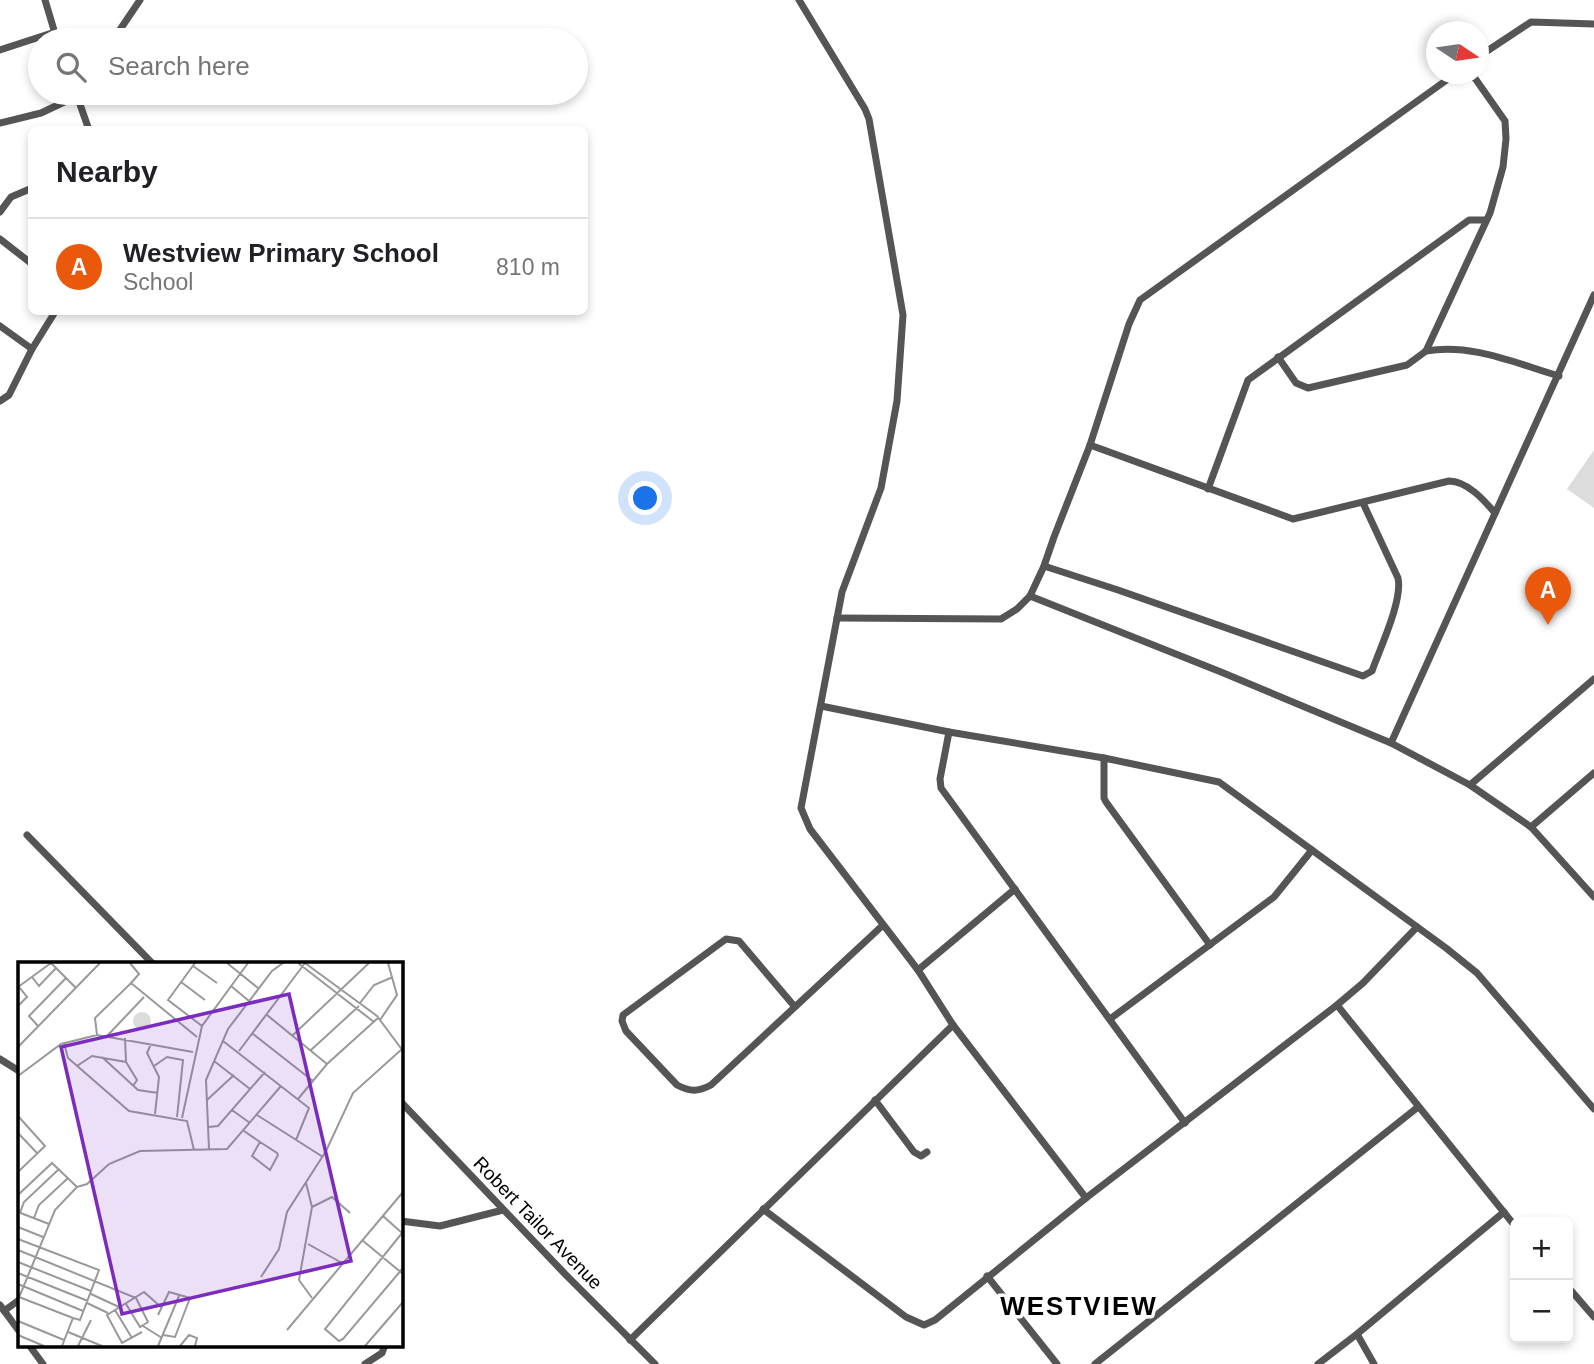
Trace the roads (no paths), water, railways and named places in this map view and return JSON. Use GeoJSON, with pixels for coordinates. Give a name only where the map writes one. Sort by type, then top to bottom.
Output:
{"type":"FeatureCollection","features":[{"type":"Feature","properties":{"kind":"street"},"geometry":{"type":"LineString","coordinates":[[45,0],[54,28]]}},
{"type":"Feature","properties":{"kind":"street"},"geometry":{"type":"LineString","coordinates":[[121,28],[140,0]]}},
{"type":"Feature","properties":{"kind":"street"},"geometry":{"type":"LineString","coordinates":[[799,0],[869,119],[903,315],[897,401],[881,488],[851,563],[837,618],[801,808],[810,829],[918,970],[953,1024],[1086,1198]]}},
{"type":"Feature","properties":{"kind":"street"},"geometry":{"type":"LineString","coordinates":[[1489,50],[1531,22],[1594,24]]}},
{"type":"Feature","properties":{"kind":"street"},"geometry":{"type":"LineString","coordinates":[[0,50],[28,43]]}},
{"type":"Feature","properties":{"kind":"street"},"geometry":{"type":"LineString","coordinates":[[837,618],[1001,619],[1017,609],[1030,596],[1044,566],[1090,445],[1129,324],[1140,300],[1441,84]]}},
{"type":"Feature","properties":{"kind":"street"},"geometry":{"type":"LineString","coordinates":[[1426,351],[1494,203],[1503,167],[1506,130],[1500,111],[1480,84]]}},
{"type":"Feature","properties":{"kind":"street"},"geometry":{"type":"LineString","coordinates":[[0,124],[41,113],[56,105]]}},
{"type":"Feature","properties":{"kind":"street"},"geometry":{"type":"LineString","coordinates":[[81,105],[88,126]]}},
{"type":"Feature","properties":{"kind":"street"},"geometry":{"type":"LineString","coordinates":[[0,212],[10,197],[28,190]]}},
{"type":"Feature","properties":{"kind":"street"},"geometry":{"type":"LineString","coordinates":[[1208,489],[1246,385],[1255,374],[1469,220],[1486,220]]}},
{"type":"Feature","properties":{"kind":"street"},"geometry":{"type":"LineString","coordinates":[[0,239],[28,261]]}},
{"type":"Feature","properties":{"kind":"street"},"geometry":{"type":"LineString","coordinates":[[1391,743],[1594,295]]}},
{"type":"Feature","properties":{"kind":"street"},"geometry":{"type":"LineString","coordinates":[[0,401],[9,395],[53,315]]}},
{"type":"Feature","properties":{"kind":"street"},"geometry":{"type":"LineString","coordinates":[[0,326],[32,349]]}},
{"type":"Feature","properties":{"kind":"street"},"geometry":{"type":"LineString","coordinates":[[1278,357],[1296,383],[1308,388],[1407,365],[1426,351],[1440,348],[1471,350],[1559,376]]}},
{"type":"Feature","properties":{"kind":"street"},"geometry":{"type":"LineString","coordinates":[[1090,445],[1293,519],[1449,481],[1456,481],[1485,502],[1495,513]]}},
{"type":"Feature","properties":{"kind":"street"},"geometry":{"type":"LineString","coordinates":[[1044,566],[1363,676],[1372,671],[1400,587],[1363,503]]}},
{"type":"Feature","properties":{"kind":"street"},"geometry":{"type":"LineString","coordinates":[[1030,596],[1391,743],[1471,785],[1531,827],[1594,897]]}},
{"type":"Feature","properties":{"kind":"street"},"geometry":{"type":"LineString","coordinates":[[1471,785],[1594,678]]}},
{"type":"Feature","properties":{"kind":"street"},"geometry":{"type":"LineString","coordinates":[[821,706],[1219,782],[1477,973],[1594,1109]]}},
{"type":"Feature","properties":{"kind":"street"},"geometry":{"type":"LineString","coordinates":[[949,732],[940,779],[941,788],[1185,1123]]}},
{"type":"Feature","properties":{"kind":"street"},"geometry":{"type":"LineString","coordinates":[[1104,758],[1106,802],[1210,945]]}},
{"type":"Feature","properties":{"kind":"street"},"geometry":{"type":"LineString","coordinates":[[1531,827],[1594,774]]}},
{"type":"Feature","properties":{"kind":"street"},"geometry":{"type":"LineString","coordinates":[[27,835],[151,962]]}},
{"type":"Feature","properties":{"kind":"street"},"geometry":{"type":"LineString","coordinates":[[1110,1019],[1280,891],[1312,850]]}},
{"type":"Feature","properties":{"kind":"street"},"geometry":{"type":"LineString","coordinates":[[918,970],[1015,890]]}},
{"type":"Feature","properties":{"kind":"street"},"geometry":{"type":"LineString","coordinates":[[795,1007],[739,941],[726,939],[623,1015],[622,1021],[626,1031],[677,1085],[686,1090],[699,1091],[711,1085],[795,1007],[882,926]]}},
{"type":"Feature","properties":{"kind":"street"},"geometry":{"type":"LineString","coordinates":[[762,1209],[914,1322],[924,1325],[935,1320],[1086,1198],[1337,1005],[1363,983],[1417,927]]}},
{"type":"Feature","properties":{"kind":"street"},"geometry":{"type":"LineString","coordinates":[[1337,1005],[1510,1220]]}},
{"type":"Feature","properties":{"kind":"street"},"geometry":{"type":"LineString","coordinates":[[630,1340],[953,1024]]}},
{"type":"Feature","properties":{"kind":"street"},"geometry":{"type":"LineString","coordinates":[[0,1059],[18,1070]]}},
{"type":"Feature","properties":{"kind":"street"},"geometry":{"type":"LineString","coordinates":[[876,1100],[914,1153],[921,1156],[927,1152]]}},
{"type":"Feature","properties":{"kind":"street","name":"Robert Tailor Avenue"},"geometry":{"type":"LineString","coordinates":[[402,1103],[654,1364]]}},
{"type":"Feature","properties":{"kind":"street"},"geometry":{"type":"LineString","coordinates":[[1095,1364],[1418,1107]]}},
{"type":"Feature","properties":{"kind":"street"},"geometry":{"type":"LineString","coordinates":[[402,1221],[440,1226],[503,1210]]}},
{"type":"Feature","properties":{"kind":"street"},"geometry":{"type":"LineString","coordinates":[[1318,1364],[1504,1212]]}},
{"type":"Feature","properties":{"kind":"street"},"geometry":{"type":"LineString","coordinates":[[988,1276],[1058,1364]]}},
{"type":"Feature","properties":{"kind":"street"},"geometry":{"type":"LineString","coordinates":[[1573,1293],[1594,1317]]}},
{"type":"Feature","properties":{"kind":"street"},"geometry":{"type":"LineString","coordinates":[[18,1300],[2,1308],[18,1330]]}},
{"type":"Feature","properties":{"kind":"street"},"geometry":{"type":"LineString","coordinates":[[1357,1334],[1374,1364]]}},
{"type":"Feature","properties":{"kind":"street"},"geometry":{"type":"LineString","coordinates":[[30,1346],[43,1364]]}},
{"type":"Feature","properties":{"kind":"street"},"geometry":{"type":"LineString","coordinates":[[365,1364],[382,1353],[386,1346]]}},
{"type":"Feature","properties":{"kind":"place","name":"Westview Primary School"},"geometry":{"type":"Point","coordinates":[1548,625]}},
{"type":"Feature","properties":{"kind":"district","name":"WESTVIEW"},"geometry":{"type":"Point","coordinates":[1079,1306]}}]}
